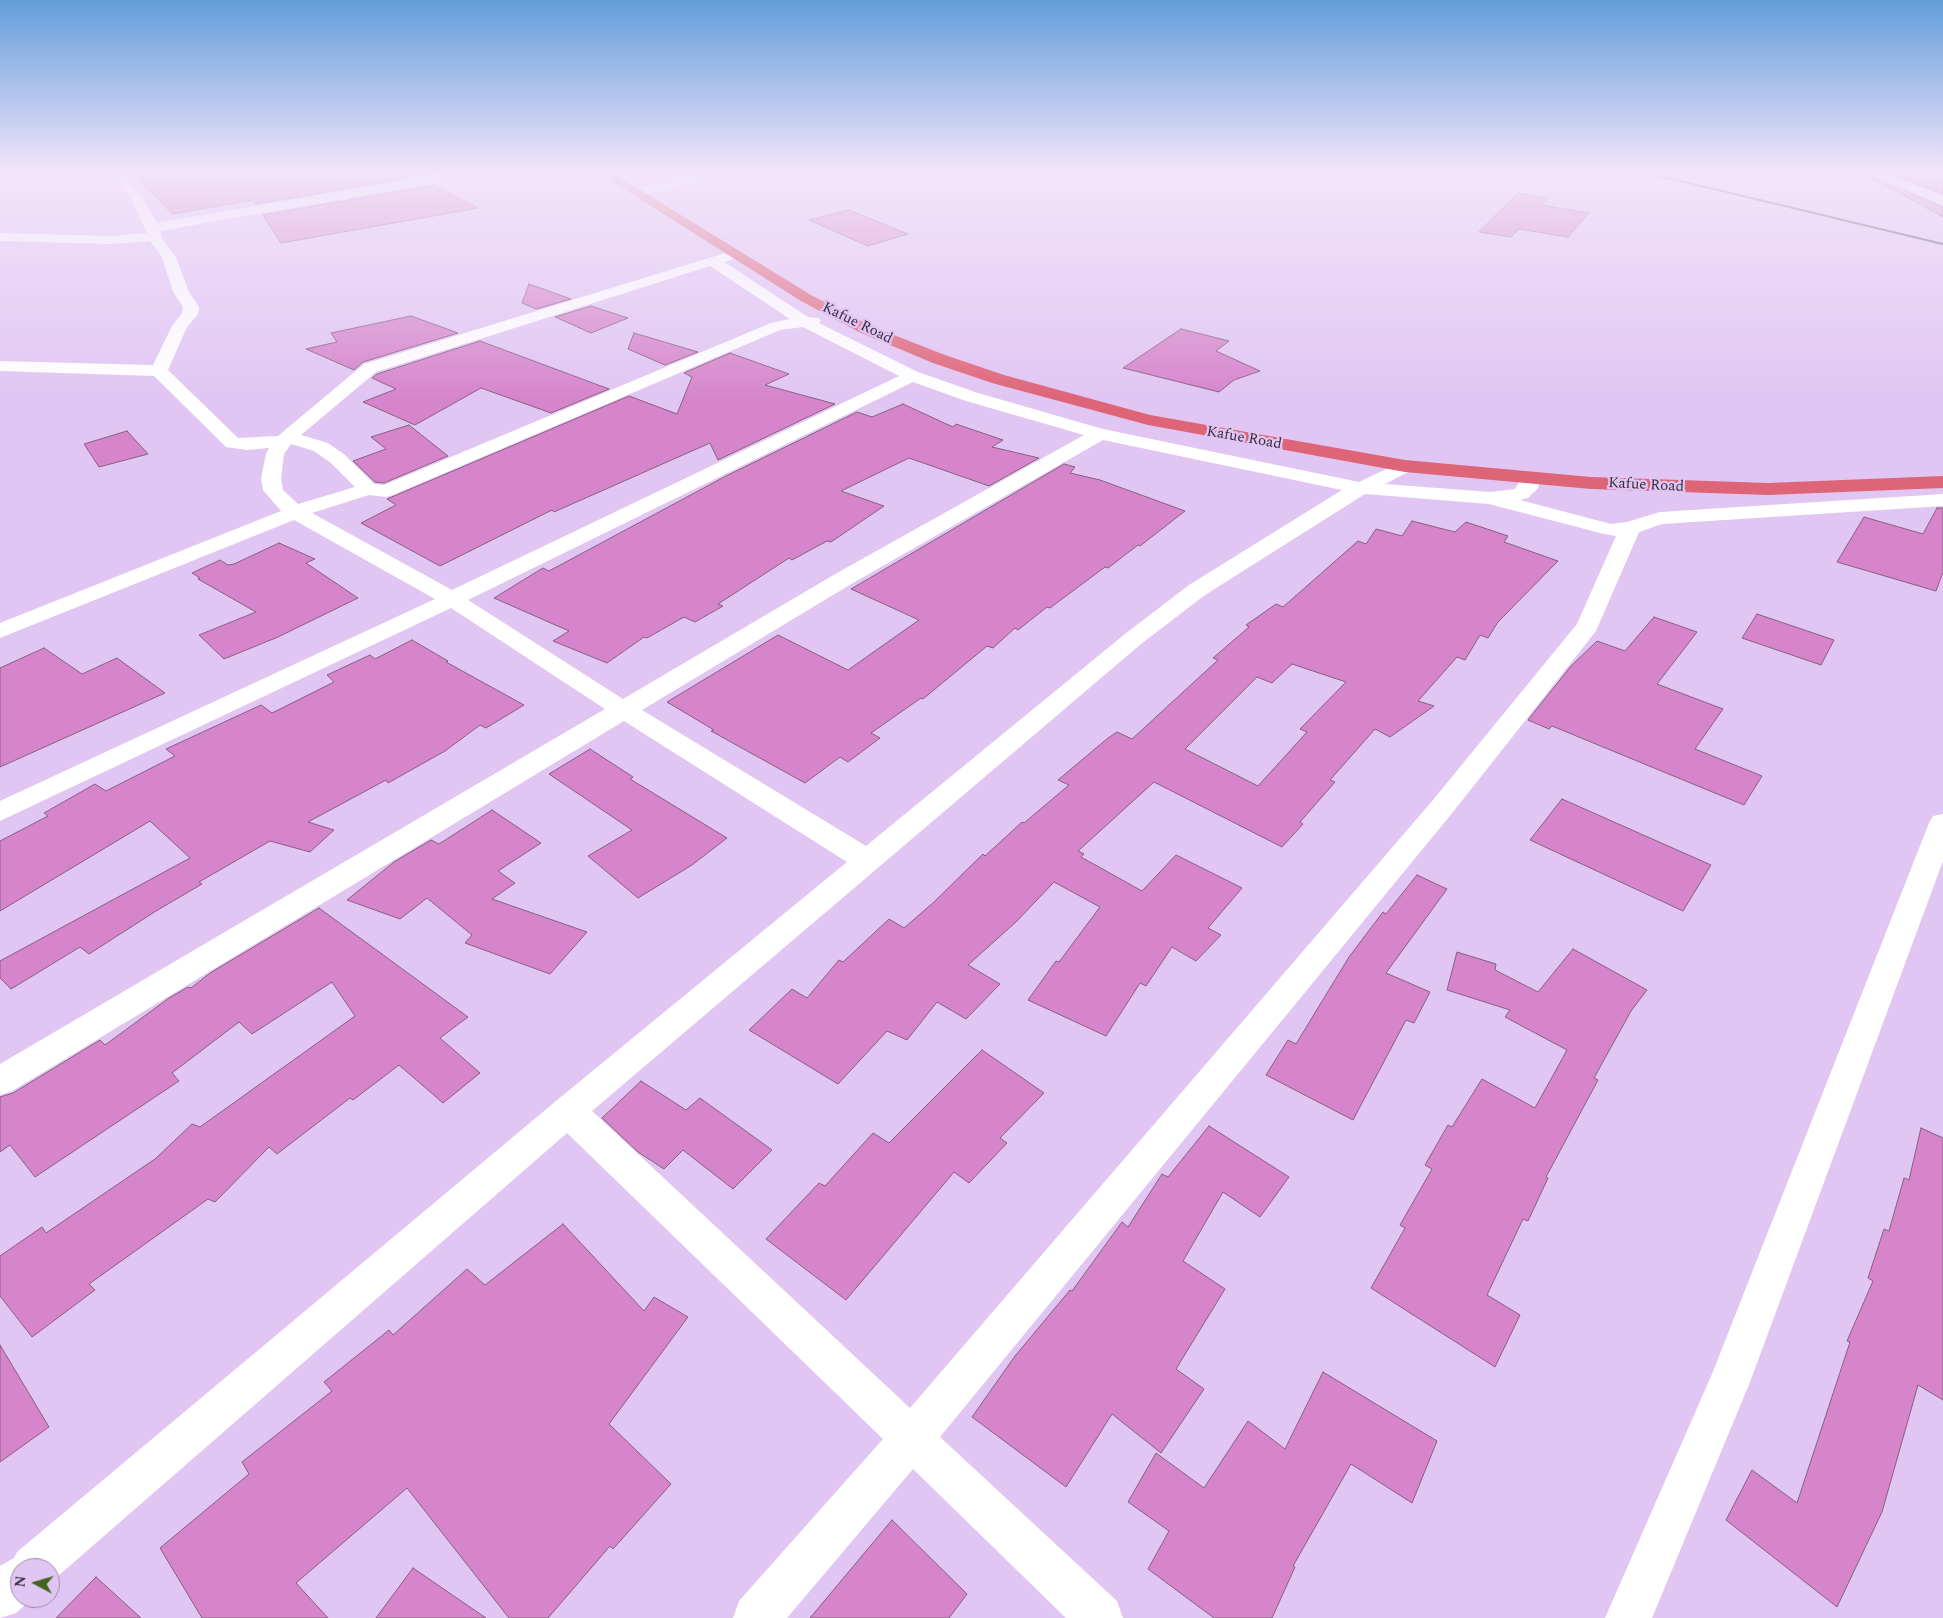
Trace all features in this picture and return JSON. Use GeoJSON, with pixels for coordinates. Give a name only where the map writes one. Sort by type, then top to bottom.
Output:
{"type":"FeatureCollection","features":[{"type":"Feature","properties":{"kind":"highway","name":"Kafue Road"},"geometry":{"type":"LineString","coordinates":[[725,248],[838,316],[898,344],[998,380],[1108,411],[1191,430],[1405,466],[1531,478],[1648,486],[1768,489],[1943,482]]}},
{"type":"Feature","properties":{"kind":"street"},"geometry":{"type":"LineString","coordinates":[[159,371],[180,326],[190,314],[192,307],[181,292],[169,257],[163,248]]}},
{"type":"Feature","properties":{"kind":"street"},"geometry":{"type":"LineString","coordinates":[[735,254],[370,368],[285,439],[275,454],[271,478],[273,490],[281,502],[295,512],[452,599],[622,709],[866,860]]}},
{"type":"Feature","properties":{"kind":"street"},"geometry":{"type":"LineString","coordinates":[[712,261],[803,321],[912,376],[972,397],[1100,434],[1360,488],[1490,498],[1611,530],[1630,528],[1660,518],[1943,500]]}},
{"type":"Feature","properties":{"kind":"street"},"geometry":{"type":"LineString","coordinates":[[0,366],[128,368],[159,371],[233,443],[247,444],[285,439],[308,442],[330,452],[368,489],[375,492],[395,489],[777,326],[838,316]]}},
{"type":"Feature","properties":{"kind":"street"},"geometry":{"type":"LineString","coordinates":[[0,812],[452,599],[667,493],[912,376]]}},
{"type":"Feature","properties":{"kind":"street"},"geometry":{"type":"LineString","coordinates":[[0,1081],[844,578],[1100,434]]}},
{"type":"Feature","properties":{"kind":"street"},"geometry":{"type":"LineString","coordinates":[[45,1558],[568,1111],[1133,638],[1197,590],[1360,488],[1405,466]]}},
{"type":"Feature","properties":{"kind":"street"},"geometry":{"type":"LineString","coordinates":[[1490,498],[1521,494],[1528,488],[1531,478]]}},
{"type":"Feature","properties":{"kind":"street"},"geometry":{"type":"LineString","coordinates":[[0,631],[295,512],[368,489]]}},
{"type":"Feature","properties":{"kind":"street"},"geometry":{"type":"LineString","coordinates":[[756,1618],[912,1438],[1443,806],[1588,626],[1630,528]]}},
{"type":"Feature","properties":{"kind":"street"},"geometry":{"type":"LineString","coordinates":[[1628,1618],[1729,1382],[1943,823]]}},
{"type":"Feature","properties":{"kind":"street"},"geometry":{"type":"LineString","coordinates":[[568,1111],[1100,1618]]}},
{"type":"Feature","properties":{"kind":"street"},"geometry":{"type":"LineString","coordinates":[[0,1596],[10,1588]]}},
{"type":"Feature","properties":{"kind":"building"},"geometry":{"type":"Polygon","coordinates":[[[529,284],[571,299],[536,309],[522,303],[529,284]]]}},
{"type":"Feature","properties":{"kind":"building"},"geometry":{"type":"Polygon","coordinates":[[[591,306],[628,318],[591,333],[555,317],[591,306]]]}},
{"type":"Feature","properties":{"kind":"building"},"geometry":{"type":"Polygon","coordinates":[[[411,316],[458,333],[363,362],[354,370],[306,349],[337,342],[331,333],[411,316]]]}},
{"type":"Feature","properties":{"kind":"building"},"geometry":{"type":"Polygon","coordinates":[[[1181,329],[1229,341],[1216,351],[1260,371],[1234,380],[1219,392],[1123,368],[1181,329]]]}},
{"type":"Feature","properties":{"kind":"building"},"geometry":{"type":"Polygon","coordinates":[[[634,333],[698,352],[665,365],[628,349],[634,333]]]}},
{"type":"Feature","properties":{"kind":"building"},"geometry":{"type":"Polygon","coordinates":[[[480,341],[609,389],[551,413],[481,388],[415,425],[363,402],[396,389],[372,378],[377,374],[480,341]]]}},
{"type":"Feature","properties":{"kind":"building"},"geometry":{"type":"Polygon","coordinates":[[[730,353],[789,374],[765,385],[835,404],[718,460],[710,443],[554,512],[552,510],[440,566],[361,523],[396,505],[387,499],[629,396],[677,414],[692,377],[684,373],[730,353]]]}},
{"type":"Feature","properties":{"kind":"building"},"geometry":{"type":"Polygon","coordinates":[[[903,404],[953,427],[956,424],[1003,440],[992,447],[1039,458],[989,486],[909,458],[841,491],[884,506],[831,542],[827,541],[792,560],[789,558],[718,604],[723,606],[695,622],[684,617],[647,638],[644,637],[607,663],[553,641],[569,631],[494,598],[543,568],[549,571],[726,476],[857,412],[872,417],[903,404]]]}},
{"type":"Feature","properties":{"kind":"building"},"geometry":{"type":"Polygon","coordinates":[[[409,425],[448,456],[384,483],[375,482],[353,461],[386,449],[371,437],[409,425]]]}},
{"type":"Feature","properties":{"kind":"building"},"geometry":{"type":"Polygon","coordinates":[[[127,431],[148,454],[99,467],[84,444],[127,431]]]}},
{"type":"Feature","properties":{"kind":"building"},"geometry":{"type":"Polygon","coordinates":[[[1064,464],[1075,467],[1070,473],[1100,480],[1185,511],[1140,546],[1138,545],[1108,568],[1105,567],[1050,608],[1047,607],[1018,630],[1015,628],[993,648],[987,646],[923,699],[921,698],[871,733],[880,738],[848,762],[840,757],[805,783],[711,731],[714,730],[667,702],[778,635],[848,670],[919,620],[851,589],[1064,464]]]}},
{"type":"Feature","properties":{"kind":"building"},"geometry":{"type":"Polygon","coordinates":[[[1937,508],[1943,508],[1943,572],[1936,591],[1837,562],[1864,517],[1923,534],[1937,508]]]}},
{"type":"Feature","properties":{"kind":"building"},"geometry":{"type":"Polygon","coordinates":[[[1412,521],[1455,532],[1466,522],[1508,536],[1504,542],[1558,561],[1498,622],[1488,638],[1480,635],[1465,660],[1457,657],[1418,701],[1434,706],[1390,737],[1375,729],[1330,780],[1335,782],[1300,822],[1303,824],[1282,847],[1154,782],[1078,851],[1084,854],[1081,857],[1142,891],[1176,855],[1242,888],[1208,928],[1221,935],[1196,961],[1172,947],[1146,986],[1140,983],[1106,1036],[1028,1000],[1056,961],[1059,962],[1100,907],[1054,882],[1017,921],[968,965],[1000,984],[966,1019],[937,1002],[907,1040],[887,1031],[838,1084],[749,1030],[792,989],[807,998],[839,960],[843,962],[889,919],[904,928],[934,902],[983,854],[985,856],[1022,822],[1024,823],[1069,785],[1058,780],[1108,738],[1117,732],[1132,739],[1218,660],[1213,658],[1249,627],[1246,625],[1276,604],[1283,607],[1358,541],[1366,544],[1376,529],[1402,536],[1412,521]],[[1292,664],[1272,683],[1257,677],[1185,749],[1258,786],[1307,732],[1300,729],[1346,682],[1292,664]]]}},
{"type":"Feature","properties":{"kind":"building"},"geometry":{"type":"Polygon","coordinates":[[[279,543],[315,559],[306,563],[358,598],[278,637],[224,659],[199,635],[256,612],[198,579],[200,578],[192,573],[220,560],[228,565],[234,564],[279,543]]]}},
{"type":"Feature","properties":{"kind":"building"},"geometry":{"type":"Polygon","coordinates":[[[1757,614],[1834,640],[1821,665],[1742,638],[1757,614]]]}},
{"type":"Feature","properties":{"kind":"building"},"geometry":{"type":"Polygon","coordinates":[[[1654,617],[1697,632],[1657,684],[1723,709],[1695,749],[1762,776],[1744,805],[1552,726],[1549,729],[1528,720],[1571,666],[1597,641],[1625,651],[1654,617]]]}},
{"type":"Feature","properties":{"kind":"building"},"geometry":{"type":"Polygon","coordinates":[[[412,640],[448,661],[446,662],[524,705],[486,728],[480,725],[445,751],[388,783],[386,780],[308,822],[334,830],[310,852],[270,841],[199,882],[202,884],[89,954],[80,947],[11,989],[0,978],[0,961],[190,858],[150,821],[0,911],[0,841],[48,816],[44,813],[95,784],[106,791],[175,756],[166,749],[261,705],[272,713],[334,682],[327,675],[370,655],[375,659],[412,640]]]}},
{"type":"Feature","properties":{"kind":"building"},"geometry":{"type":"Polygon","coordinates":[[[44,648],[82,674],[117,658],[165,693],[0,767],[0,668],[44,648]]]}},
{"type":"Feature","properties":{"kind":"building"},"geometry":{"type":"Polygon","coordinates":[[[590,749],[633,777],[630,779],[727,838],[692,865],[638,898],[588,856],[632,830],[549,774],[590,749]]]}},
{"type":"Feature","properties":{"kind":"building"},"geometry":{"type":"Polygon","coordinates":[[[1562,799],[1711,865],[1683,911],[1530,840],[1562,799]]]}},
{"type":"Feature","properties":{"kind":"building"},"geometry":{"type":"Polygon","coordinates":[[[492,810],[541,843],[498,871],[515,883],[492,899],[587,932],[550,974],[465,943],[472,935],[427,898],[400,919],[347,900],[394,862],[431,840],[439,844],[492,810]]]}},
{"type":"Feature","properties":{"kind":"building"},"geometry":{"type":"Polygon","coordinates":[[[1417,875],[1447,889],[1386,973],[1430,992],[1414,1023],[1406,1020],[1353,1120],[1266,1075],[1288,1040],[1296,1044],[1349,957],[1383,912],[1386,914],[1417,875]]]}},
{"type":"Feature","properties":{"kind":"building"},"geometry":{"type":"Polygon","coordinates":[[[319,908],[468,1017],[440,1038],[480,1073],[443,1103],[399,1065],[353,1100],[350,1098],[277,1154],[269,1147],[215,1202],[208,1199],[89,1284],[95,1290],[32,1337],[0,1296],[0,1256],[42,1227],[46,1233],[155,1159],[192,1124],[200,1127],[355,1016],[332,982],[252,1034],[239,1022],[172,1073],[179,1081],[35,1177],[10,1145],[0,1152],[0,1097],[13,1093],[100,1040],[105,1045],[169,998],[188,987],[191,988],[210,973],[319,908]]]}},
{"type":"Feature","properties":{"kind":"building"},"geometry":{"type":"Polygon","coordinates":[[[1573,949],[1647,990],[1631,1011],[1594,1078],[1598,1080],[1546,1177],[1548,1178],[1528,1221],[1523,1219],[1487,1295],[1520,1315],[1495,1367],[1371,1288],[1405,1228],[1400,1225],[1432,1169],[1425,1165],[1448,1125],[1452,1127],[1482,1079],[1535,1108],[1567,1050],[1505,1017],[1510,1010],[1447,990],[1457,952],[1496,964],[1495,970],[1538,992],[1573,949]]]}},
{"type":"Feature","properties":{"kind":"building"},"geometry":{"type":"Polygon","coordinates":[[[982,1050],[1044,1093],[1000,1138],[1007,1143],[969,1183],[954,1172],[846,1300],[766,1239],[819,1183],[825,1186],[873,1133],[889,1143],[982,1050]]]}},
{"type":"Feature","properties":{"kind":"building"},"geometry":{"type":"Polygon","coordinates":[[[641,1081],[686,1110],[700,1098],[772,1150],[733,1189],[683,1150],[664,1169],[638,1152],[602,1118],[641,1081]]]}},
{"type":"Feature","properties":{"kind":"building"},"geometry":{"type":"Polygon","coordinates":[[[1209,1126],[1289,1177],[1260,1217],[1223,1192],[1183,1261],[1225,1289],[1176,1369],[1204,1389],[1161,1453],[1112,1414],[1066,1487],[972,1417],[1015,1356],[1070,1290],[1072,1291],[1122,1222],[1128,1227],[1162,1174],[1168,1177],[1209,1126]]]}},
{"type":"Feature","properties":{"kind":"building"},"geometry":{"type":"Polygon","coordinates":[[[1921,1128],[1943,1138],[1943,1400],[1918,1385],[1882,1512],[1837,1607],[1726,1520],[1752,1470],[1797,1503],[1850,1342],[1847,1341],[1873,1281],[1868,1278],[1884,1229],[1889,1231],[1904,1178],[1909,1180],[1921,1128]]]}},
{"type":"Feature","properties":{"kind":"building"},"geometry":{"type":"Polygon","coordinates":[[[563,1224],[644,1311],[654,1297],[688,1317],[609,1424],[671,1484],[613,1549],[610,1546],[548,1618],[509,1618],[407,1488],[296,1583],[328,1618],[202,1618],[160,1548],[249,1474],[242,1462],[332,1391],[324,1382],[389,1330],[393,1335],[467,1269],[485,1285],[563,1224]]]}},
{"type":"Feature","properties":{"kind":"building"},"geometry":{"type":"Polygon","coordinates":[[[0,1345],[49,1427],[0,1462],[0,1345]]]}},
{"type":"Feature","properties":{"kind":"building"},"geometry":{"type":"Polygon","coordinates":[[[1323,1372],[1437,1441],[1412,1503],[1351,1464],[1293,1566],[1295,1567],[1272,1618],[1214,1618],[1148,1569],[1169,1531],[1128,1502],[1156,1453],[1204,1488],[1248,1421],[1285,1449],[1323,1372]]]}},
{"type":"Feature","properties":{"kind":"building"},"geometry":{"type":"Polygon","coordinates":[[[892,1520],[967,1594],[949,1618],[810,1618],[892,1520]]]}},
{"type":"Feature","properties":{"kind":"building"},"geometry":{"type":"Polygon","coordinates":[[[413,1568],[486,1618],[376,1618],[413,1568]]]}},
{"type":"Feature","properties":{"kind":"building"},"geometry":{"type":"Polygon","coordinates":[[[96,1577],[141,1618],[56,1618],[96,1577]]]}}]}
